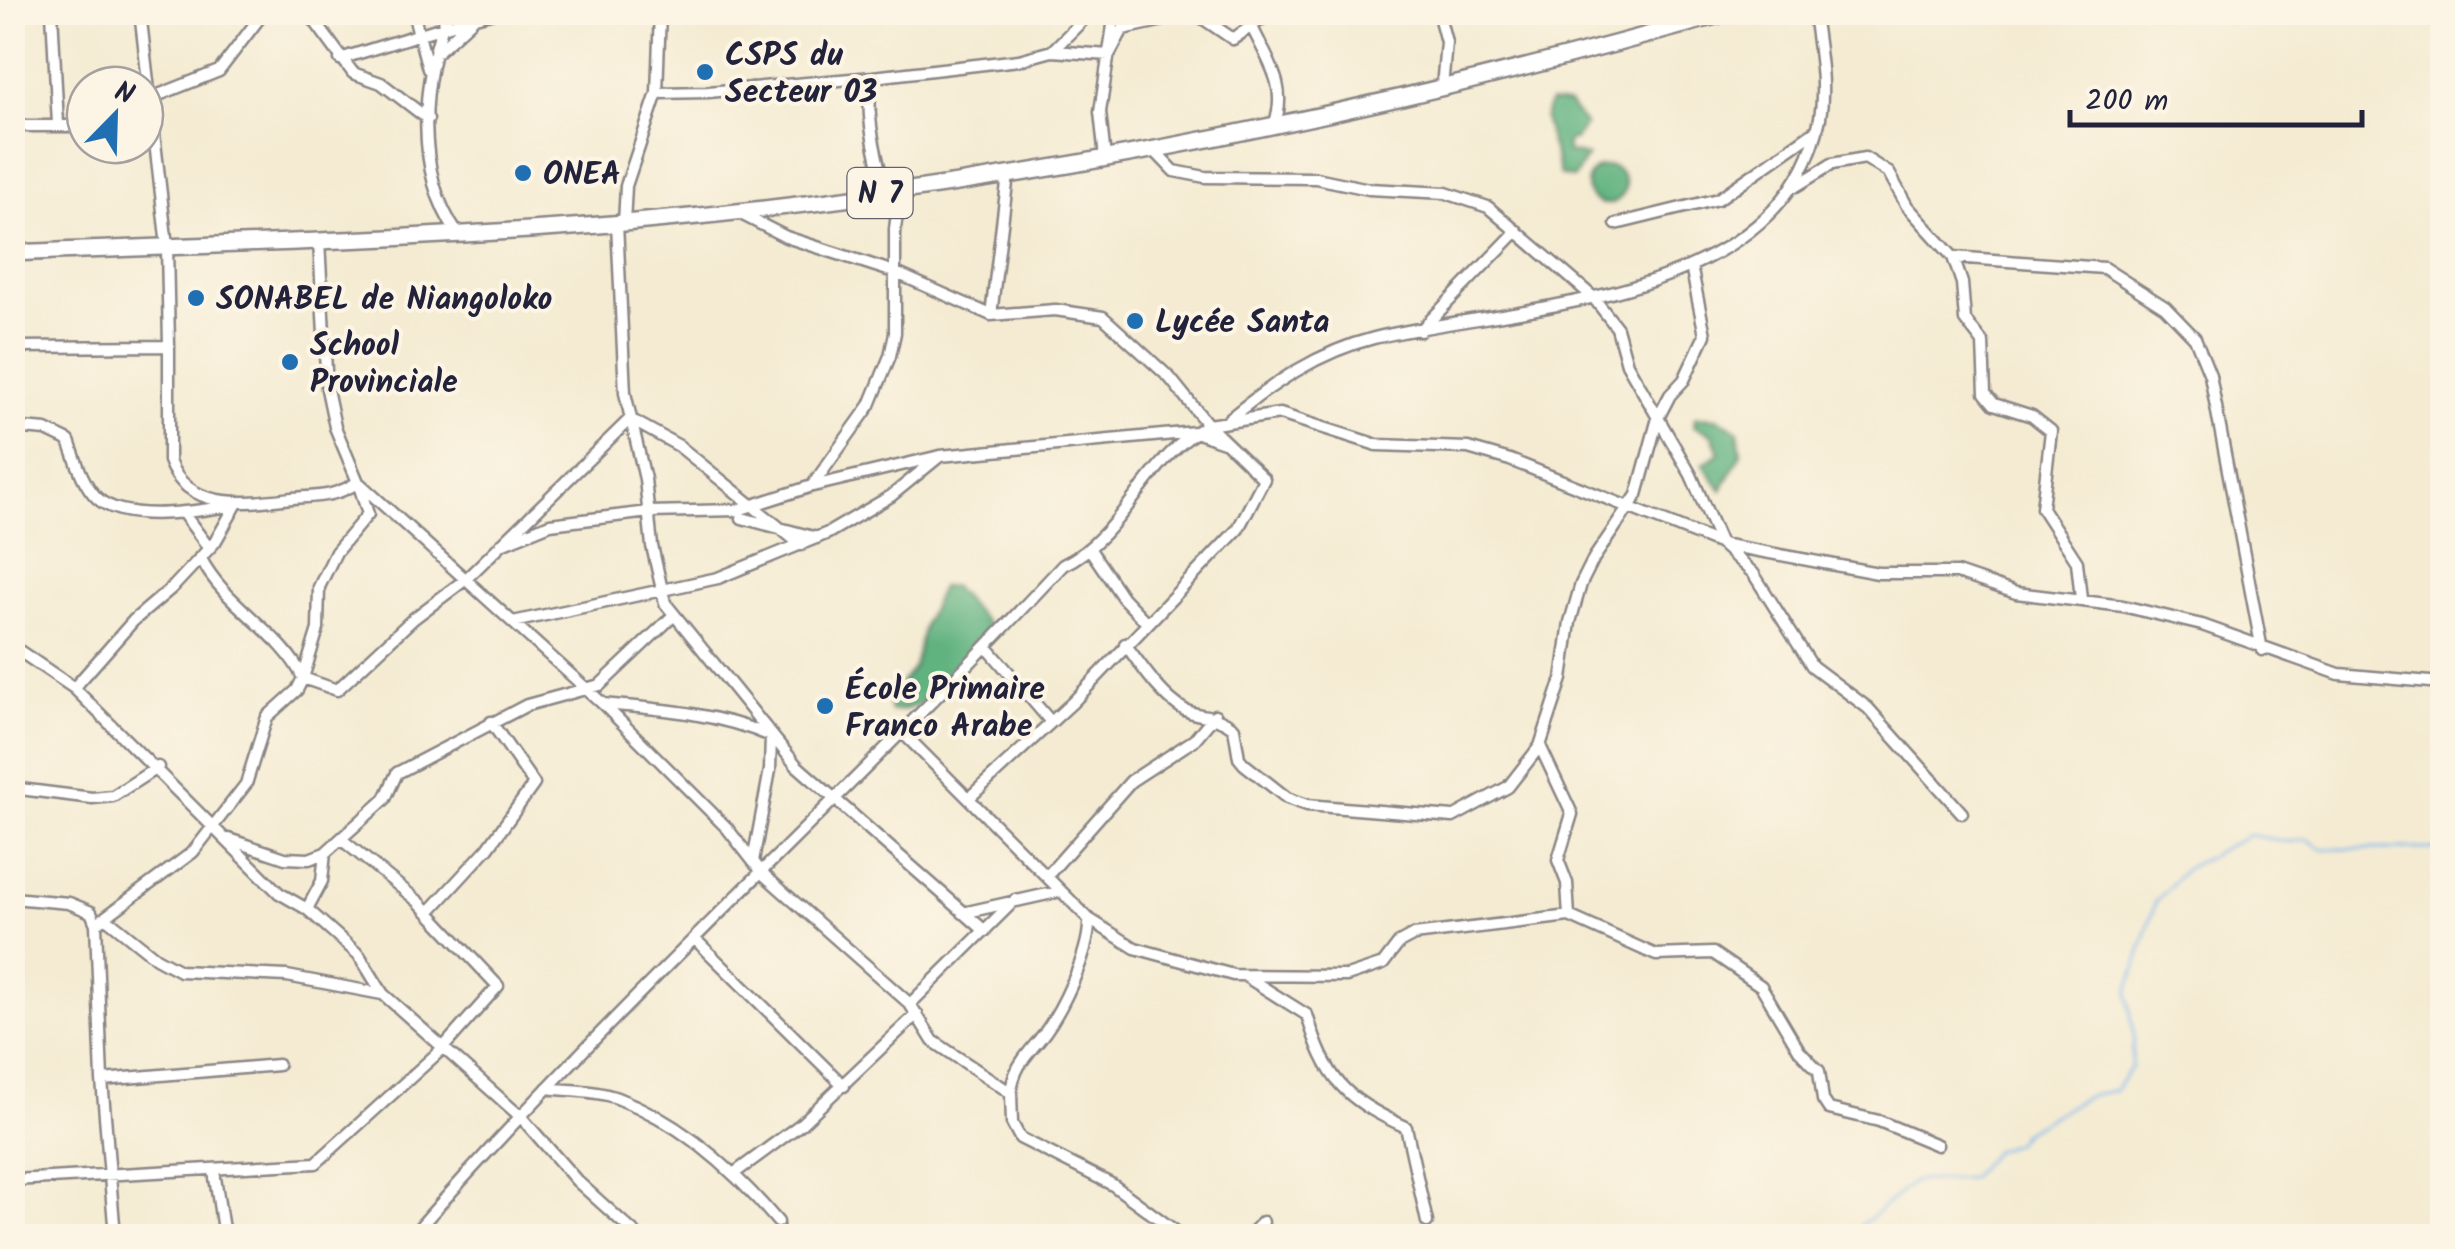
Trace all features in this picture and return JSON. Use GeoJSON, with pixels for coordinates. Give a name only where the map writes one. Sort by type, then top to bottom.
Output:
{"type":"FeatureCollection","features":[{"type":"Feature","properties":{"kind":"highway","name":"N 7"},"geometry":{"type":"LineString","coordinates":[[12,253],[621,223],[1008,175],[1153,149],[1442,88],[1730,12]]}},
{"type":"Feature","properties":{"kind":"street"},"geometry":{"type":"LineString","coordinates":[[52,12],[58,124]]}},
{"type":"Feature","properties":{"kind":"street"},"geometry":{"type":"LineString","coordinates":[[140,12],[144,65]]}},
{"type":"Feature","properties":{"kind":"street"},"geometry":{"type":"LineString","coordinates":[[165,92],[219,70],[264,12]]}},
{"type":"Feature","properties":{"kind":"street"},"geometry":{"type":"LineString","coordinates":[[308,12],[353,73],[381,83],[428,120]]}},
{"type":"Feature","properties":{"kind":"street"},"geometry":{"type":"LineString","coordinates":[[413,12],[429,75]]}},
{"type":"Feature","properties":{"kind":"street"},"geometry":{"type":"LineString","coordinates":[[448,12],[429,75],[428,120],[433,186],[457,233]]}},
{"type":"Feature","properties":{"kind":"street"},"geometry":{"type":"LineString","coordinates":[[340,59],[494,12]]}},
{"type":"Feature","properties":{"kind":"street"},"geometry":{"type":"LineString","coordinates":[[1052,52],[1092,12]]}},
{"type":"Feature","properties":{"kind":"street"},"geometry":{"type":"LineString","coordinates":[[1105,158],[1100,112],[1115,12]]}},
{"type":"Feature","properties":{"kind":"street"},"geometry":{"type":"LineString","coordinates":[[1108,55],[1124,29],[1165,17],[1195,13],[1233,38],[1272,12]]}},
{"type":"Feature","properties":{"kind":"street"},"geometry":{"type":"LineString","coordinates":[[1438,12],[1446,42],[1442,88]]}},
{"type":"Feature","properties":{"kind":"street"},"geometry":{"type":"LineString","coordinates":[[1795,186],[1815,131],[1822,86],[1814,12]]}},
{"type":"Feature","properties":{"kind":"street"},"geometry":{"type":"LineString","coordinates":[[659,14],[657,93],[626,186],[621,223],[624,393],[649,512],[660,589],[674,615],[796,765],[985,931]]}},
{"type":"Feature","properties":{"kind":"street"},"geometry":{"type":"LineString","coordinates":[[434,56],[475,18]]}},
{"type":"Feature","properties":{"kind":"street"},"geometry":{"type":"LineString","coordinates":[[1252,27],[1281,89],[1282,104],[1274,124]]}},
{"type":"Feature","properties":{"kind":"street"},"geometry":{"type":"LineString","coordinates":[[657,93],[708,92],[873,76],[1018,60],[1052,52],[1108,55]]}},
{"type":"Feature","properties":{"kind":"street"},"geometry":{"type":"LineString","coordinates":[[812,486],[870,405],[895,333],[893,191],[872,132],[868,94],[873,76]]}},
{"type":"Feature","properties":{"kind":"street"},"geometry":{"type":"LineString","coordinates":[[12,126],[65,125]]}},
{"type":"Feature","properties":{"kind":"street"},"geometry":{"type":"LineString","coordinates":[[1616,224],[1718,199],[1815,131]]}},
{"type":"Feature","properties":{"kind":"street"},"geometry":{"type":"LineString","coordinates":[[1153,149],[1174,171],[1205,177],[1316,178],[1369,189],[1446,193],[1488,206],[1593,297],[1617,328],[1627,364],[1690,476],[1721,544],[1753,573],[1812,666],[1868,708],[1962,813]]}},
{"type":"Feature","properties":{"kind":"street"},"geometry":{"type":"LineString","coordinates":[[1229,420],[1282,377],[1374,338],[1593,297],[1691,266],[1752,229],[1795,186],[1832,164],[1866,158],[1878,164],[1907,206],[1953,257],[1962,283],[1966,320],[1983,343],[1985,393],[1994,404],[2032,416],[2051,431],[2042,508],[2077,562],[2081,599]]}},
{"type":"Feature","properties":{"kind":"street"},"geometry":{"type":"LineString","coordinates":[[156,165],[167,246],[169,461],[175,478],[196,494],[236,505]]}},
{"type":"Feature","properties":{"kind":"street"},"geometry":{"type":"LineString","coordinates":[[992,314],[1008,175]]}},
{"type":"Feature","properties":{"kind":"street"},"geometry":{"type":"LineString","coordinates":[[732,210],[786,237],[894,272],[992,314],[1055,310],[1103,318],[1170,378],[1208,424],[1264,479],[1238,529],[1051,722],[969,798]]}},
{"type":"Feature","properties":{"kind":"street"},"geometry":{"type":"LineString","coordinates":[[1419,332],[1517,231]]}},
{"type":"Feature","properties":{"kind":"street"},"geometry":{"type":"LineString","coordinates":[[101,921],[216,831],[246,784],[267,717],[304,678],[318,629],[319,587],[336,552],[368,514],[334,428],[326,389],[319,240]]}},
{"type":"Feature","properties":{"kind":"street"},"geometry":{"type":"LineString","coordinates":[[1953,257],[2104,268],[2165,306],[2195,338],[2210,375],[2262,650]]}},
{"type":"Feature","properties":{"kind":"street"},"geometry":{"type":"LineString","coordinates":[[1125,644],[1166,695],[1187,712],[1216,715],[1234,728],[1244,764],[1287,798],[1307,805],[1454,817],[1508,787],[1540,746],[1562,680],[1570,622],[1581,584],[1637,496],[1658,418],[1670,394],[1684,380],[1704,335],[1691,266]]}},
{"type":"Feature","properties":{"kind":"street"},"geometry":{"type":"LineString","coordinates":[[12,346],[169,346]]}},
{"type":"Feature","properties":{"kind":"street"},"geometry":{"type":"LineString","coordinates":[[412,1236],[546,1088],[697,941],[1063,565],[1090,548],[1194,432],[1208,424],[1280,414],[1377,445],[1468,448],[1510,460],[1721,544],[1878,572],[1957,573],[2016,593],[2081,599],[2202,625],[2262,650],[2339,674],[2442,683]]}},
{"type":"Feature","properties":{"kind":"street"},"geometry":{"type":"LineString","coordinates":[[630,419],[679,446],[725,488],[800,546]]}},
{"type":"Feature","properties":{"kind":"street"},"geometry":{"type":"LineString","coordinates":[[183,513],[205,552],[214,585],[295,661],[304,678],[337,690],[414,619],[466,578],[630,419]]}},
{"type":"Feature","properties":{"kind":"street"},"geometry":{"type":"LineString","coordinates":[[12,427],[46,430],[69,441],[82,477],[96,497],[111,507],[183,513],[339,495],[358,482]]}},
{"type":"Feature","properties":{"kind":"street"},"geometry":{"type":"LineString","coordinates":[[496,546],[550,524],[649,512],[753,506],[812,486],[940,456],[1194,432],[1230,443]]}},
{"type":"Feature","properties":{"kind":"street"},"geometry":{"type":"LineString","coordinates":[[513,622],[718,578],[817,538],[891,496],[940,456]]}},
{"type":"Feature","properties":{"kind":"street"},"geometry":{"type":"LineString","coordinates":[[358,482],[602,704],[728,828],[763,874],[913,1009],[933,1041],[1011,1094]]}},
{"type":"Feature","properties":{"kind":"street"},"geometry":{"type":"LineString","coordinates":[[74,688],[134,620],[205,552],[236,505]]}},
{"type":"Feature","properties":{"kind":"street"},"geometry":{"type":"LineString","coordinates":[[742,518],[817,538]]}},
{"type":"Feature","properties":{"kind":"street"},"geometry":{"type":"LineString","coordinates":[[1090,548],[1123,598],[1146,622]]}},
{"type":"Feature","properties":{"kind":"street"},"geometry":{"type":"LineString","coordinates":[[216,831],[252,850],[285,858],[309,858],[325,852],[385,799],[397,773],[527,705],[600,685],[674,615]]}},
{"type":"Feature","properties":{"kind":"street"},"geometry":{"type":"LineString","coordinates":[[12,646],[74,688],[158,767],[279,892],[307,909],[359,955],[383,994],[441,1050],[521,1117],[576,1180],[638,1236]]}},
{"type":"Feature","properties":{"kind":"street"},"geometry":{"type":"LineString","coordinates":[[986,646],[1051,722]]}},
{"type":"Feature","properties":{"kind":"street"},"geometry":{"type":"LineString","coordinates":[[602,704],[692,712],[738,722],[771,736]]}},
{"type":"Feature","properties":{"kind":"street"},"geometry":{"type":"LineString","coordinates":[[1047,876],[1131,782],[1194,740],[1216,715]]}},
{"type":"Feature","properties":{"kind":"street"},"geometry":{"type":"LineString","coordinates":[[429,912],[488,848],[534,784],[491,722]]}},
{"type":"Feature","properties":{"kind":"street"},"geometry":{"type":"LineString","coordinates":[[901,731],[1106,934],[1170,962],[1244,975],[1348,976],[1383,964],[1399,943],[1414,935],[1568,916],[1656,955],[1713,953],[1736,966],[1761,986],[1799,1050],[1819,1071],[1823,1100],[1829,1108],[1879,1120],[1936,1145]]}},
{"type":"Feature","properties":{"kind":"street"},"geometry":{"type":"LineString","coordinates":[[753,861],[770,770],[771,736]]}},
{"type":"Feature","properties":{"kind":"street"},"geometry":{"type":"LineString","coordinates":[[1540,746],[1572,814],[1558,860],[1566,882],[1568,916]]}},
{"type":"Feature","properties":{"kind":"street"},"geometry":{"type":"LineString","coordinates":[[12,788],[92,798],[114,796],[158,767]]}},
{"type":"Feature","properties":{"kind":"street"},"geometry":{"type":"LineString","coordinates":[[13,1232],[13,1179],[109,1178],[316,1163],[441,1050],[498,986],[429,912],[341,839]]}},
{"type":"Feature","properties":{"kind":"street"},"geometry":{"type":"LineString","coordinates":[[307,909],[322,881],[325,852]]}},
{"type":"Feature","properties":{"kind":"street"},"geometry":{"type":"LineString","coordinates":[[963,912],[1061,891]]}},
{"type":"Feature","properties":{"kind":"street"},"geometry":{"type":"LineString","coordinates":[[12,898],[70,903],[91,912],[180,971],[288,976],[383,994]]}},
{"type":"Feature","properties":{"kind":"street"},"geometry":{"type":"LineString","coordinates":[[736,1172],[844,1086],[1015,900]]}},
{"type":"Feature","properties":{"kind":"street"},"geometry":{"type":"LineString","coordinates":[[1090,919],[1082,959],[1041,1038],[1026,1053],[1013,1077],[1012,1123],[1020,1138],[1114,1185],[1182,1236]]}},
{"type":"Feature","properties":{"kind":"street"},"geometry":{"type":"LineString","coordinates":[[101,921],[102,1080],[115,1236]]}},
{"type":"Feature","properties":{"kind":"street"},"geometry":{"type":"LineString","coordinates":[[697,941],[844,1086]]}},
{"type":"Feature","properties":{"kind":"street"},"geometry":{"type":"LineString","coordinates":[[1244,975],[1307,1015],[1321,1064],[1330,1075],[1375,1113],[1406,1127],[1427,1222]]}},
{"type":"Feature","properties":{"kind":"street"},"geometry":{"type":"LineString","coordinates":[[102,1080],[278,1065]]}},
{"type":"Feature","properties":{"kind":"street"},"geometry":{"type":"LineString","coordinates":[[546,1088],[614,1096],[656,1118],[736,1172],[778,1222]]}},
{"type":"Feature","properties":{"kind":"street"},"geometry":{"type":"LineString","coordinates":[[214,1171],[224,1236]]}},
{"type":"Feature","properties":{"kind":"street"},"geometry":{"type":"LineString","coordinates":[[1249,1236],[1264,1222]]}},
{"type":"Feature","properties":{"kind":"green space"},"geometry":{"type":"Polygon","coordinates":[[[1550,102],[1569,104],[1585,125],[1576,139],[1567,142],[1567,152],[1587,156],[1574,178],[1560,175],[1544,119],[1550,102]]]}},
{"type":"Feature","properties":{"kind":"green space"},"geometry":{"type":"Polygon","coordinates":[[[1606,166],[1619,172],[1625,185],[1619,198],[1606,204],[1593,198],[1587,185],[1593,172],[1606,166]]]}},
{"type":"Feature","properties":{"kind":"green space"},"geometry":{"type":"Polygon","coordinates":[[[1695,417],[1718,418],[1738,431],[1741,453],[1722,491],[1703,464],[1719,453],[1712,434],[1694,426],[1695,417]]]}},
{"type":"Feature","properties":{"kind":"green space"},"geometry":{"type":"Polygon","coordinates":[[[952,586],[991,628],[987,639],[932,696],[906,709],[891,711],[888,698],[914,668],[924,624],[941,587],[952,586]]]}},
{"type":"Feature","properties":{"kind":"waterway"},"geometry":{"type":"LineString","coordinates":[[1859,1236],[1852,1233],[1914,1181],[1970,1178],[1995,1150],[2015,1144],[2023,1132],[2088,1096],[2115,1090],[2131,1068],[2134,1037],[2128,993],[2155,903],[2185,869],[2248,835],[2290,842],[2307,839],[2322,849],[2442,849]]}},
{"type":"Feature","properties":{"kind":"place","name":"CSPS du Secteur 03"},"geometry":{"type":"Point","coordinates":[705,72]}},
{"type":"Feature","properties":{"kind":"place","name":"ONEA"},"geometry":{"type":"Point","coordinates":[523,173]}},
{"type":"Feature","properties":{"kind":"place","name":"SONABEL de Niangoloko"},"geometry":{"type":"Point","coordinates":[196,298]}},
{"type":"Feature","properties":{"kind":"place","name":"Lycée Santa"},"geometry":{"type":"Point","coordinates":[1135,321]}},
{"type":"Feature","properties":{"kind":"place","name":"School Provinciale"},"geometry":{"type":"Point","coordinates":[290,362]}},
{"type":"Feature","properties":{"kind":"place","name":"École Primaire Franco Arabe"},"geometry":{"type":"Point","coordinates":[825,706]}}]}
